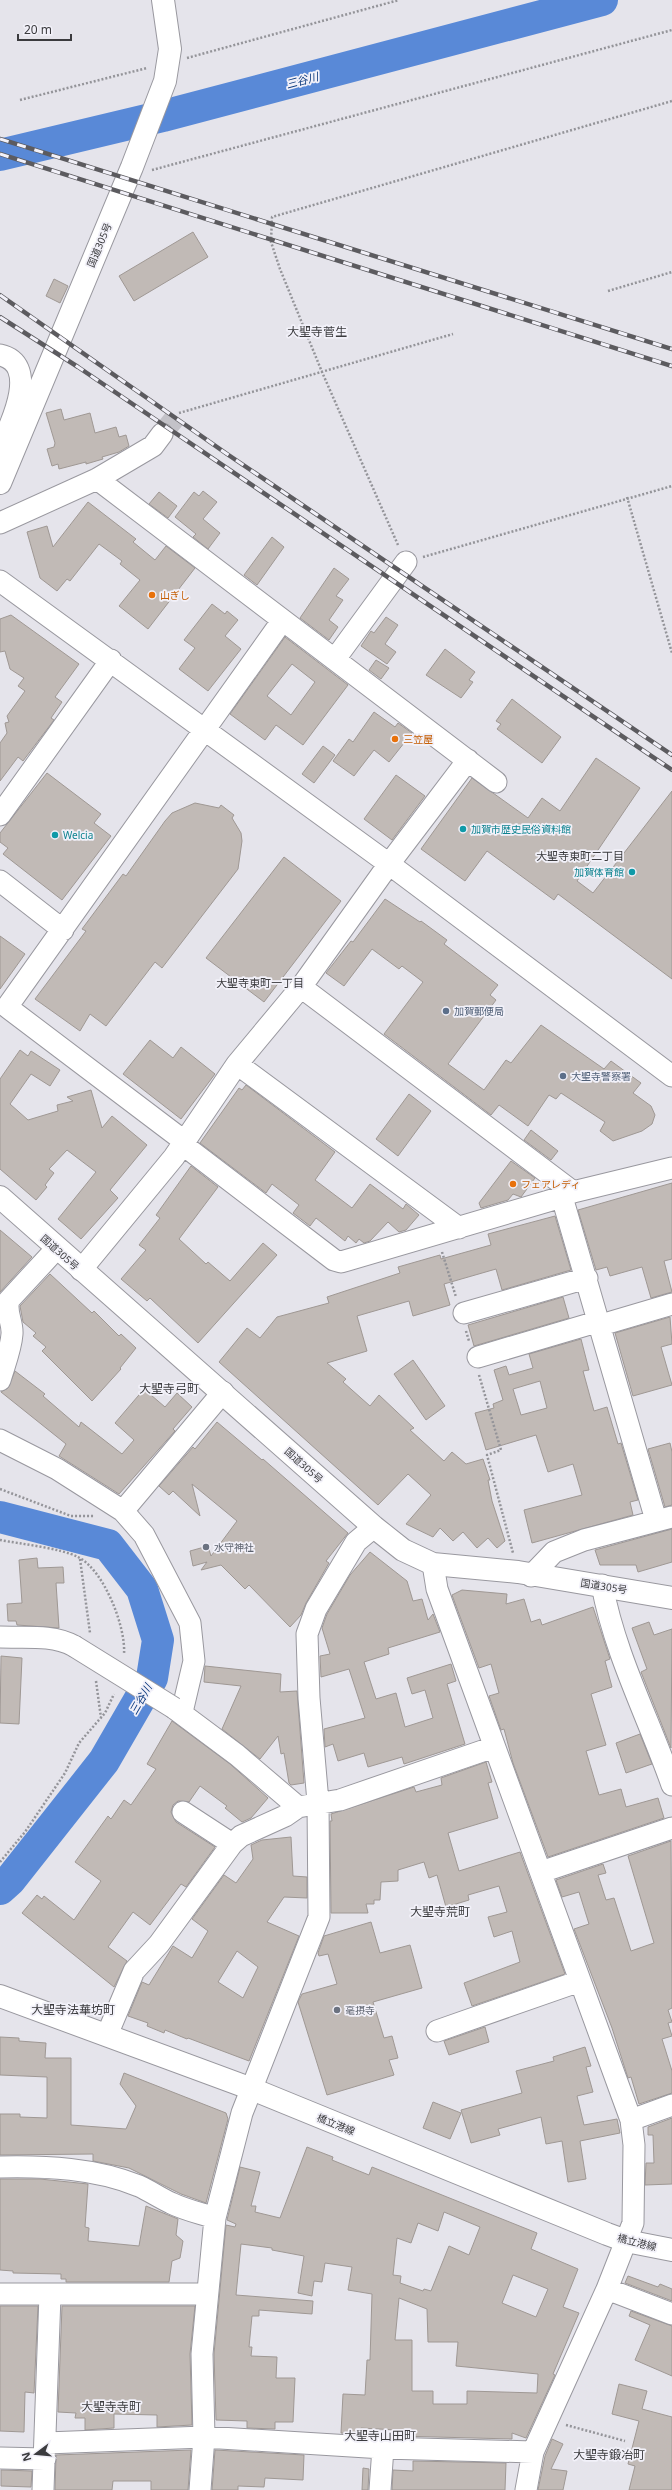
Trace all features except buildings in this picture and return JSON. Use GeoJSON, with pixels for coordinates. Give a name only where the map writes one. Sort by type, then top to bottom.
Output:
{"type":"FeatureCollection","features":[{"type":"Feature","properties":{"kind":"main road","name":"国道305号"},"geometry":{"type":"LineString","coordinates":[[0,484],[132,167],[166,72],[170,49],[163,0]]}},
{"type":"Feature","properties":{"kind":"main road","name":"国道305号"},"geometry":{"type":"LineString","coordinates":[[0,1197],[81,1270],[223,1392],[374,1527],[403,1550],[433,1564],[524,1574],[602,1585],[672,1598]]}},
{"type":"Feature","properties":{"kind":"main road","name":"橋立港線"},"geometry":{"type":"LineString","coordinates":[[0,1996],[252,2090],[626,2241],[672,2250]]}},
{"type":"Feature","properties":{"kind":"street"},"geometry":{"type":"LineString","coordinates":[[0,355],[16,364],[21,378],[21,392],[0,448]]}},
{"type":"Feature","properties":{"kind":"street"},"geometry":{"type":"LineString","coordinates":[[0,523],[97,479],[153,446],[162,434]]}},
{"type":"Feature","properties":{"kind":"street"},"geometry":{"type":"LineString","coordinates":[[97,479],[282,621],[335,659],[496,782]]}},
{"type":"Feature","properties":{"kind":"street"},"geometry":{"type":"LineString","coordinates":[[335,659],[406,562]]}},
{"type":"Feature","properties":{"kind":"street"},"geometry":{"type":"LineString","coordinates":[[0,580],[389,864],[672,1076]]}},
{"type":"Feature","properties":{"kind":"street"},"geometry":{"type":"LineString","coordinates":[[282,621],[7,1007],[334,1260],[341,1262],[568,1195],[672,1168]]}},
{"type":"Feature","properties":{"kind":"street"},"geometry":{"type":"LineString","coordinates":[[0,815],[111,660]]}},
{"type":"Feature","properties":{"kind":"street"},"geometry":{"type":"LineString","coordinates":[[81,1270],[183,1143],[237,1064],[301,987],[389,864],[468,760]]}},
{"type":"Feature","properties":{"kind":"street"},"geometry":{"type":"LineString","coordinates":[[0,881],[63,930]]}},
{"type":"Feature","properties":{"kind":"street"},"geometry":{"type":"LineString","coordinates":[[301,987],[568,1195],[587,1278],[600,1323],[664,1519],[584,1540],[554,1552],[524,1574]]}},
{"type":"Feature","properties":{"kind":"street"},"geometry":{"type":"LineString","coordinates":[[237,1064],[459,1228]]}},
{"type":"Feature","properties":{"kind":"street"},"geometry":{"type":"LineString","coordinates":[[0,1380],[13,1328],[6,1307],[9,1300],[56,1248]]}},
{"type":"Feature","properties":{"kind":"street"},"geometry":{"type":"LineString","coordinates":[[462,1313],[587,1278]]}},
{"type":"Feature","properties":{"kind":"street"},"geometry":{"type":"LineString","coordinates":[[475,1357],[672,1304]]}},
{"type":"Feature","properties":{"kind":"street"},"geometry":{"type":"LineString","coordinates":[[119,1508],[223,1392]]}},
{"type":"Feature","properties":{"kind":"street"},"geometry":{"type":"LineString","coordinates":[[0,1440],[57,1469],[119,1508],[144,1535],[182,1605],[190,1623],[194,1661],[178,1710]]}},
{"type":"Feature","properties":{"kind":"street"},"geometry":{"type":"LineString","coordinates":[[200,2490],[204,2437],[202,2354],[206,2294],[215,2218],[242,2113],[319,1917],[318,1802],[309,1698],[307,1634],[316,1609],[356,1542],[374,1527]]}},
{"type":"Feature","properties":{"kind":"street"},"geometry":{"type":"LineString","coordinates":[[433,1564],[437,1589],[631,2120],[634,2145],[633,2223],[607,2289],[533,2452],[526,2490]]}},
{"type":"Feature","properties":{"kind":"street"},"geometry":{"type":"LineString","coordinates":[[602,1585],[607,1611],[633,1688],[668,1761],[672,1785]]}},
{"type":"Feature","properties":{"kind":"street"},"geometry":{"type":"LineString","coordinates":[[0,1638],[50,1639],[65,1641],[74,1646],[178,1710],[237,1754],[298,1807]]}},
{"type":"Feature","properties":{"kind":"street"},"geometry":{"type":"LineString","coordinates":[[107,2035],[134,1971],[159,1944],[232,1844],[241,1836],[285,1816],[298,1807],[318,1802],[340,1800],[494,1747]]}},
{"type":"Feature","properties":{"kind":"street"},"geometry":{"type":"LineString","coordinates":[[183,1812],[232,1844]]}},
{"type":"Feature","properties":{"kind":"street"},"geometry":{"type":"LineString","coordinates":[[541,1872],[672,1828]]}},
{"type":"Feature","properties":{"kind":"street"},"geometry":{"type":"LineString","coordinates":[[437,2031],[580,1981]]}},
{"type":"Feature","properties":{"kind":"street"},"geometry":{"type":"LineString","coordinates":[[631,2120],[672,2105]]}},
{"type":"Feature","properties":{"kind":"street"},"geometry":{"type":"LineString","coordinates":[[0,2167],[38,2166],[75,2170],[109,2177],[139,2186],[172,2204],[215,2218]]}},
{"type":"Feature","properties":{"kind":"street"},"geometry":{"type":"LineString","coordinates":[[607,2289],[672,2314]]}},
{"type":"Feature","properties":{"kind":"street"},"geometry":{"type":"LineString","coordinates":[[0,2294],[206,2294]]}},
{"type":"Feature","properties":{"kind":"street"},"geometry":{"type":"LineString","coordinates":[[43,2490],[50,2295]]}},
{"type":"Feature","properties":{"kind":"street"},"geometry":{"type":"LineString","coordinates":[[0,2458],[45,2451],[204,2437],[383,2448],[533,2452]]}},
{"type":"Feature","properties":{"kind":"street"},"geometry":{"type":"LineString","coordinates":[[380,2490],[383,2448]]}},
{"type":"Feature","properties":{"kind":"path"},"geometry":{"type":"LineString","coordinates":[[20,100],[166,72],[399,0]]}},
{"type":"Feature","properties":{"kind":"path"},"geometry":{"type":"LineString","coordinates":[[132,167],[152,170],[672,30]]}},
{"type":"Feature","properties":{"kind":"path"},"geometry":{"type":"LineString","coordinates":[[672,101],[272,217],[271,242],[322,372],[406,562],[627,497],[672,486]]}},
{"type":"Feature","properties":{"kind":"path"},"geometry":{"type":"LineString","coordinates":[[608,291],[672,272]]}},
{"type":"Feature","properties":{"kind":"path"},"geometry":{"type":"LineString","coordinates":[[179,413],[453,334]]}},
{"type":"Feature","properties":{"kind":"path"},"geometry":{"type":"LineString","coordinates":[[627,497],[672,653]]}},
{"type":"Feature","properties":{"kind":"path"},"geometry":{"type":"LineString","coordinates":[[437,1234],[462,1313],[501,1450],[487,1455],[524,1574]]}},
{"type":"Feature","properties":{"kind":"path"},"geometry":{"type":"LineString","coordinates":[[0,1489],[72,1516],[93,1517],[119,1508]]}},
{"type":"Feature","properties":{"kind":"path"},"geometry":{"type":"LineString","coordinates":[[0,1540],[67,1553],[80,1558],[94,1570],[113,1604],[120,1625],[124,1655]]}},
{"type":"Feature","properties":{"kind":"path"},"geometry":{"type":"LineString","coordinates":[[0,1862],[25,1832],[61,1779],[79,1743],[105,1713],[118,1687]]}},
{"type":"Feature","properties":{"kind":"path"},"geometry":{"type":"LineString","coordinates":[[549,2417],[562,2424],[625,2442]]}},
{"type":"Feature","properties":{"kind":"waterway","name":"三谷川"},"geometry":{"type":"LineString","coordinates":[[0,155],[163,116],[602,0]]}},
{"type":"Feature","properties":{"kind":"waterway","name":"三谷川"},"geometry":{"type":"LineString","coordinates":[[0,1517],[108,1545],[142,1589],[158,1640],[152,1678],[104,1761],[10,1880],[0,1889]]}},
{"type":"Feature","properties":{"kind":"tunnel"},"geometry":{"type":"LineString","coordinates":[[162,434],[179,413]]}},
{"type":"Feature","properties":{"kind":"railway"},"geometry":{"type":"LineString","coordinates":[[0,139],[672,349]]}},
{"type":"Feature","properties":{"kind":"railway"},"geometry":{"type":"LineString","coordinates":[[0,154],[672,366]]}},
{"type":"Feature","properties":{"kind":"railway"},"geometry":{"type":"LineString","coordinates":[[0,295],[227,454],[672,755]]}},
{"type":"Feature","properties":{"kind":"railway"},"geometry":{"type":"LineString","coordinates":[[0,317],[78,367],[672,770]]}},
{"type":"Feature","properties":{"kind":"place","name":"山ぎし"},"geometry":{"type":"Point","coordinates":[152,595]}},
{"type":"Feature","properties":{"kind":"place","name":"三笠屋"},"geometry":{"type":"Point","coordinates":[395,739]}},
{"type":"Feature","properties":{"kind":"place","name":"加賀市歴史民俗資料館"},"geometry":{"type":"Point","coordinates":[463,829]}},
{"type":"Feature","properties":{"kind":"place","name":"Welcia"},"geometry":{"type":"Point","coordinates":[55,835]}},
{"type":"Feature","properties":{"kind":"place","name":"加賀体育館"},"geometry":{"type":"Point","coordinates":[632,872]}},
{"type":"Feature","properties":{"kind":"place","name":"加賀郵便局"},"geometry":{"type":"Point","coordinates":[446,1011]}},
{"type":"Feature","properties":{"kind":"place","name":"大聖寺警察署"},"geometry":{"type":"Point","coordinates":[563,1076]}},
{"type":"Feature","properties":{"kind":"place","name":"フェアレディ"},"geometry":{"type":"Point","coordinates":[513,1184]}},
{"type":"Feature","properties":{"kind":"place","name":"水守神社"},"geometry":{"type":"Point","coordinates":[206,1547]}},
{"type":"Feature","properties":{"kind":"place","name":"毫摂寺"},"geometry":{"type":"Point","coordinates":[337,2010]}},
{"type":"Feature","properties":{"kind":"district","name":"大聖寺菅生"},"geometry":{"type":"Point","coordinates":[317,331]}},
{"type":"Feature","properties":{"kind":"district","name":"大聖寺東町二丁目"},"geometry":{"type":"Point","coordinates":[580,855]}},
{"type":"Feature","properties":{"kind":"district","name":"大聖寺東町一丁目"},"geometry":{"type":"Point","coordinates":[260,982]}},
{"type":"Feature","properties":{"kind":"district","name":"大聖寺弓町"},"geometry":{"type":"Point","coordinates":[169,1388]}},
{"type":"Feature","properties":{"kind":"district","name":"大聖寺荒町"},"geometry":{"type":"Point","coordinates":[440,1911]}},
{"type":"Feature","properties":{"kind":"district","name":"大聖寺法華坊町"},"geometry":{"type":"Point","coordinates":[73,2009]}},
{"type":"Feature","properties":{"kind":"district","name":"大聖寺寺町"},"geometry":{"type":"Point","coordinates":[111,2406]}},
{"type":"Feature","properties":{"kind":"district","name":"大聖寺山田町"},"geometry":{"type":"Point","coordinates":[380,2435]}},
{"type":"Feature","properties":{"kind":"district","name":"大聖寺鍛冶町"},"geometry":{"type":"Point","coordinates":[609,2454]}}]}
